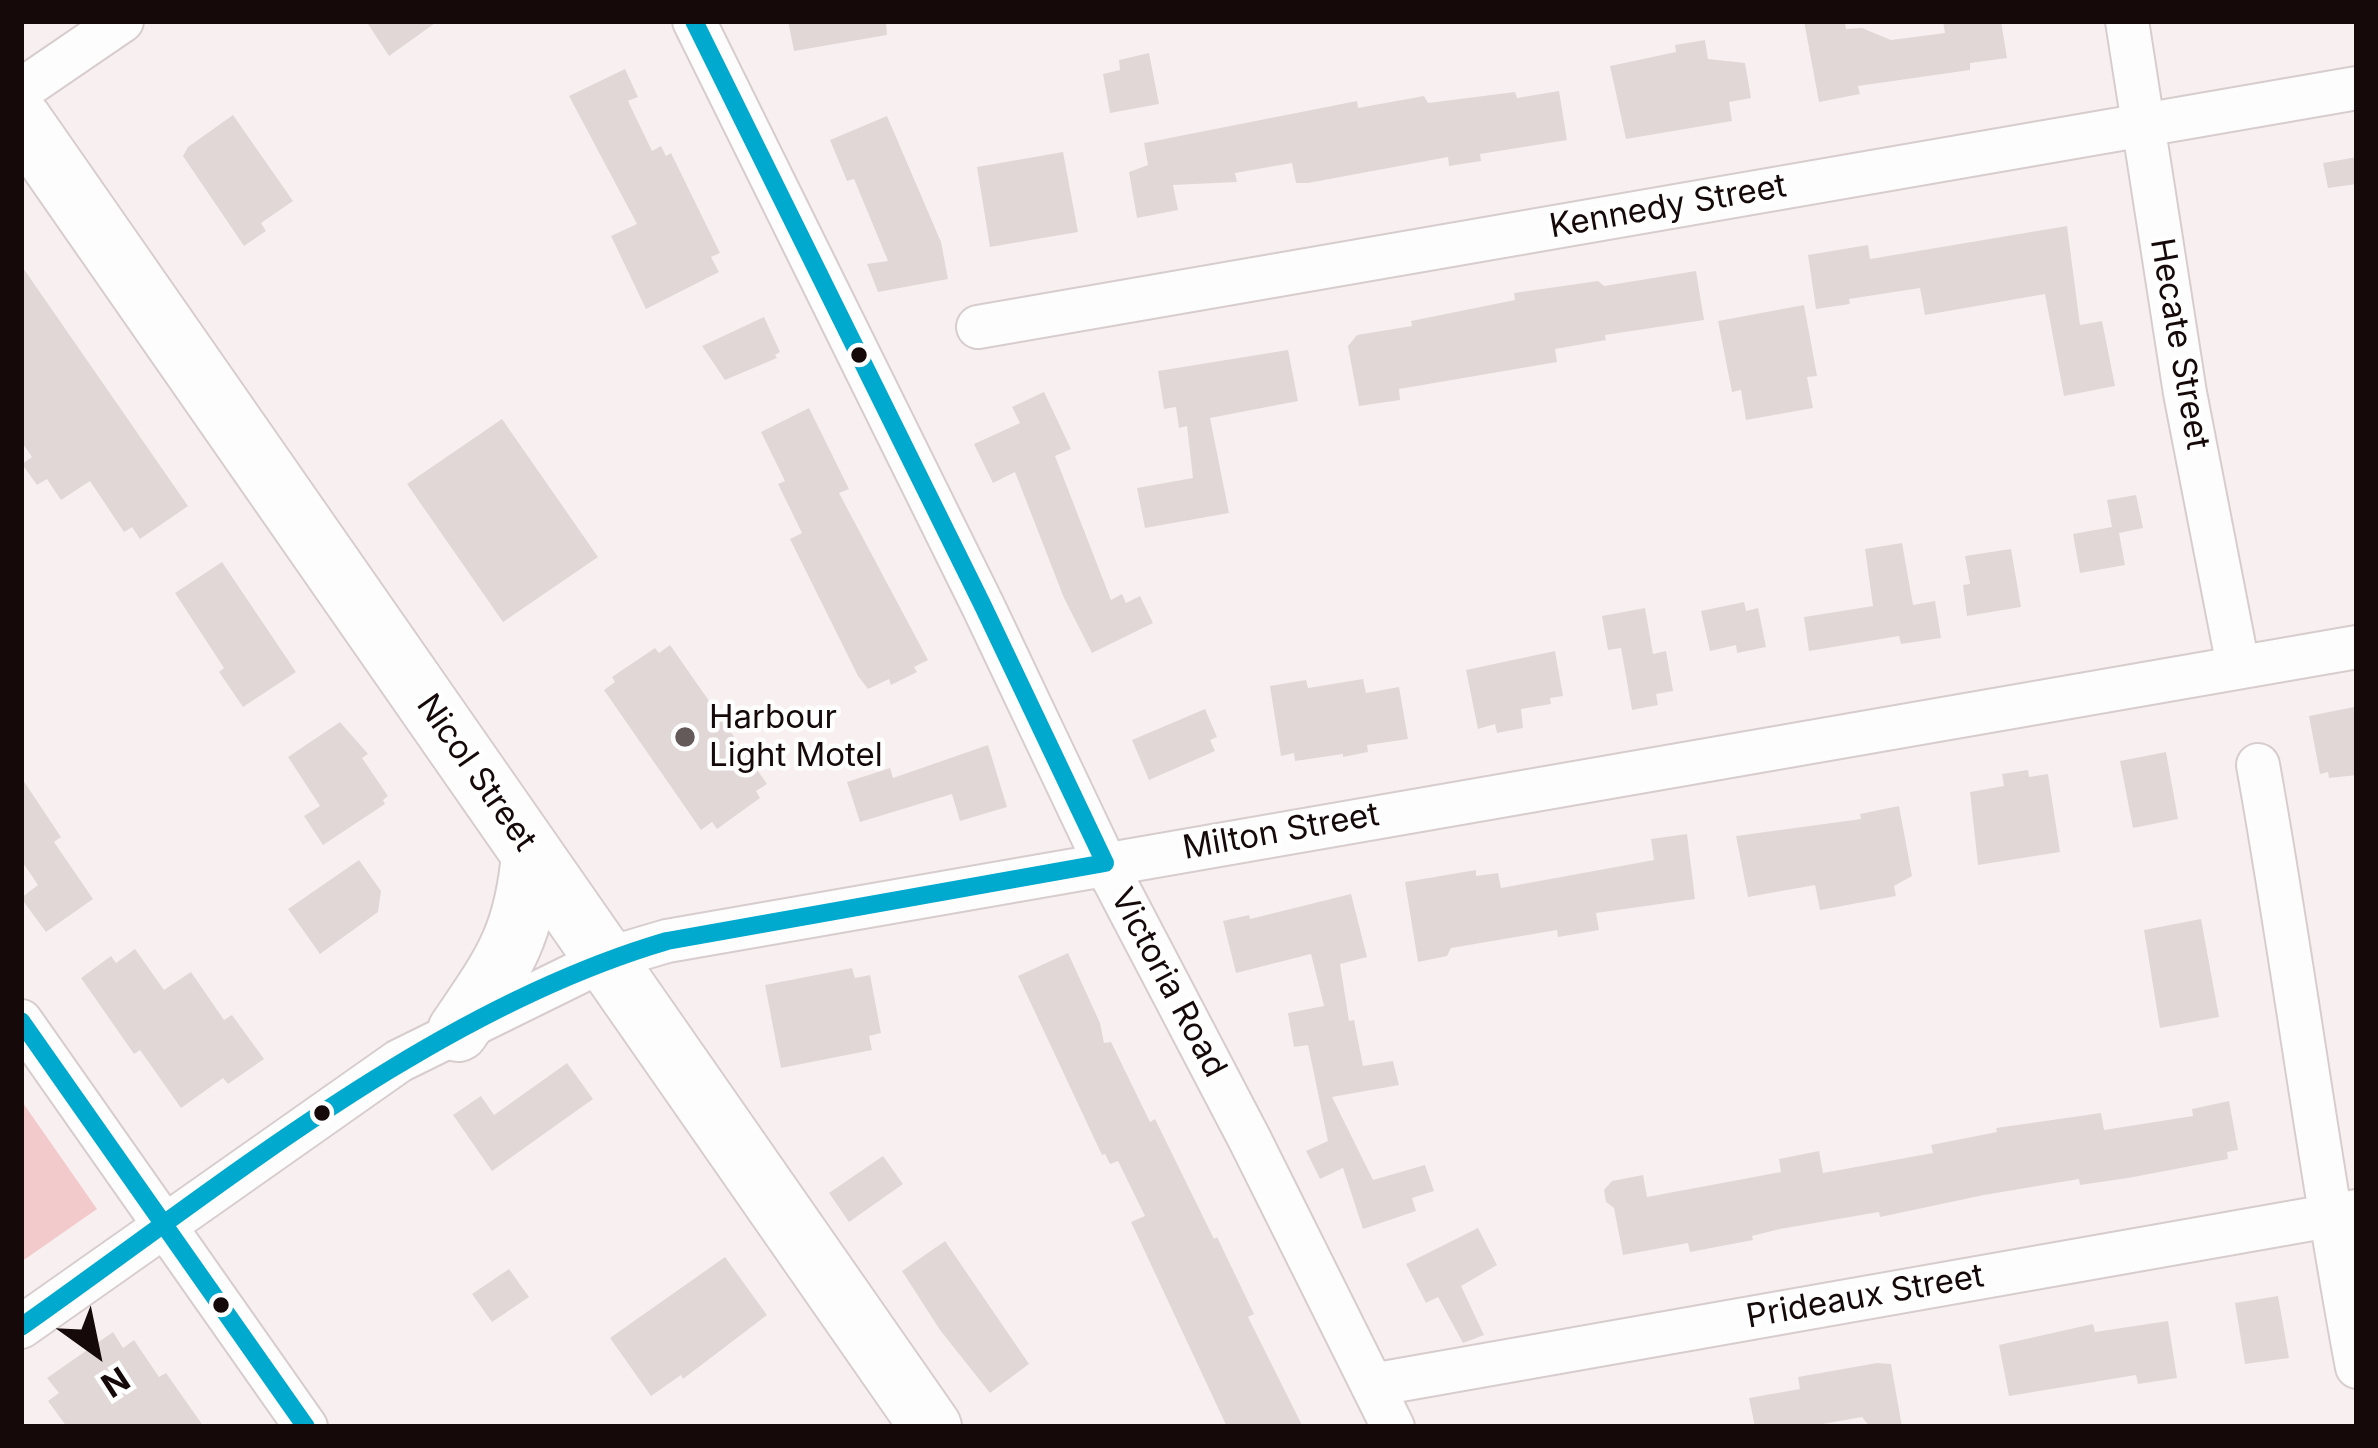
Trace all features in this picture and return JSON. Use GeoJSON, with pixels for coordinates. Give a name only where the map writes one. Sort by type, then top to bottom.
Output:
{"type":"FeatureCollection","features":[{"type":"Feature","properties":{"kind":"highway","name":"Nicol Street"},"geometry":{"type":"LineString","coordinates":[[21,120],[932,1427]]}},
{"type":"Feature","properties":{"kind":"highway"},"geometry":{"type":"LineString","coordinates":[[458,1031],[509,957],[529,896],[532,854]]}},
{"type":"Feature","properties":{"kind":"street"},"geometry":{"type":"LineString","coordinates":[[21,90],[122,21]]}},
{"type":"Feature","properties":{"kind":"street","name":"Victoria Road"},"geometry":{"type":"LineString","coordinates":[[694,21],[1105,863],[1393,1427]]}},
{"type":"Feature","properties":{"kind":"street","name":"Hecate Street"},"geometry":{"type":"LineString","coordinates":[[2128,21],[2185,393],[2238,666]]}},
{"type":"Feature","properties":{"kind":"street","name":"Kennedy Street"},"geometry":{"type":"LineString","coordinates":[[978,327],[2357,88]]}},
{"type":"Feature","properties":{"kind":"street","name":"Milton Street"},"geometry":{"type":"LineString","coordinates":[[21,1327],[399,1060],[606,959],[667,940],[2357,646]]}},
{"type":"Feature","properties":{"kind":"street"},"geometry":{"type":"LineString","coordinates":[[2258,765],[2343,1213],[2357,1367]]}},
{"type":"Feature","properties":{"kind":"street"},"geometry":{"type":"LineString","coordinates":[[21,1021],[306,1427]]}},
{"type":"Feature","properties":{"kind":"street","name":"Prideaux Street"},"geometry":{"type":"LineString","coordinates":[[1372,1384],[2343,1213]]}},
{"type":"Feature","properties":{"kind":"shaded area"},"geometry":{"type":"Polygon","coordinates":[[[21,1100],[97,1209],[21,1262],[21,1100]]]}},
{"type":"Feature","properties":{"kind":"building"},"geometry":{"type":"Polygon","coordinates":[[[366,21],[438,21],[389,56],[366,21]]]}},
{"type":"Feature","properties":{"kind":"building"},"geometry":{"type":"Polygon","coordinates":[[[788,21],[886,21],[887,35],[794,51],[788,21]]]}},
{"type":"Feature","properties":{"kind":"building"},"geometry":{"type":"Polygon","coordinates":[[[1804,21],[1845,21],[1846,29],[1862,28],[1891,40],[1945,33],[1943,21],[2001,21],[2007,58],[1970,63],[1970,70],[1858,86],[1860,94],[1819,102],[1804,21]]]}},
{"type":"Feature","properties":{"kind":"building"},"geometry":{"type":"Polygon","coordinates":[[[1705,40],[1708,59],[1745,63],[1751,98],[1729,102],[1732,121],[1626,139],[1610,66],[1676,52],[1675,45],[1705,40]]]}},
{"type":"Feature","properties":{"kind":"building"},"geometry":{"type":"Polygon","coordinates":[[[1149,53],[1159,104],[1110,113],[1103,74],[1120,70],[1119,60],[1149,53]]]}},
{"type":"Feature","properties":{"kind":"building"},"geometry":{"type":"Polygon","coordinates":[[[625,69],[638,97],[628,101],[652,151],[661,146],[666,156],[671,153],[720,253],[711,257],[719,272],[646,309],[611,236],[637,224],[569,96],[625,69]]]}},
{"type":"Feature","properties":{"kind":"building"},"geometry":{"type":"Polygon","coordinates":[[[1559,91],[1567,140],[1480,154],[1481,161],[1449,166],[1448,157],[1308,183],[1296,183],[1292,163],[1235,173],[1237,182],[1173,185],[1178,210],[1137,218],[1129,172],[1148,165],[1144,143],[1357,101],[1358,108],[1424,96],[1428,103],[1559,91]]]}},
{"type":"Feature","properties":{"kind":"building"},"geometry":{"type":"Polygon","coordinates":[[[233,115],[293,201],[261,223],[266,231],[244,246],[183,156],[188,147],[233,115]]]}},
{"type":"Feature","properties":{"kind":"building"},"geometry":{"type":"Polygon","coordinates":[[[887,116],[941,242],[948,279],[878,292],[867,264],[888,261],[854,179],[847,181],[830,140],[887,116]]]}},
{"type":"Feature","properties":{"kind":"building"},"geometry":{"type":"Polygon","coordinates":[[[1063,152],[1078,232],[990,247],[977,167],[1063,152]]]}},
{"type":"Feature","properties":{"kind":"building"},"geometry":{"type":"Polygon","coordinates":[[[2357,157],[2357,184],[2328,188],[2323,163],[2357,157]]]}},
{"type":"Feature","properties":{"kind":"building"},"geometry":{"type":"Polygon","coordinates":[[[2067,226],[2080,325],[2102,321],[2115,386],[2064,396],[2045,294],[1925,315],[1920,288],[1816,309],[1808,255],[1868,245],[1870,259],[2067,226]]]}},
{"type":"Feature","properties":{"kind":"building"},"geometry":{"type":"Polygon","coordinates":[[[21,265],[188,506],[140,539],[132,527],[124,532],[90,481],[61,500],[47,479],[37,485],[22,464],[32,457],[21,441],[21,265]]]}},
{"type":"Feature","properties":{"kind":"building"},"geometry":{"type":"Polygon","coordinates":[[[1696,271],[1704,320],[1605,335],[1606,340],[1555,349],[1557,362],[1399,389],[1400,400],[1359,406],[1348,346],[1357,335],[1515,300],[1514,293],[1598,281],[1604,286],[1696,271]]]}},
{"type":"Feature","properties":{"kind":"building"},"geometry":{"type":"Polygon","coordinates":[[[1804,305],[1817,376],[1807,377],[1813,408],[1746,420],[1741,390],[1732,392],[1718,321],[1804,305]]]}},
{"type":"Feature","properties":{"kind":"building"},"geometry":{"type":"Polygon","coordinates":[[[764,317],[780,352],[777,358],[725,380],[702,346],[764,317]]]}},
{"type":"Feature","properties":{"kind":"building"},"geometry":{"type":"Polygon","coordinates":[[[1288,350],[1298,401],[1210,418],[1229,513],[1145,528],[1137,488],[1193,478],[1187,426],[1179,428],[1176,407],[1164,409],[1158,371],[1288,350]]]}},
{"type":"Feature","properties":{"kind":"building"},"geometry":{"type":"Polygon","coordinates":[[[1044,392],[1071,449],[1055,456],[1111,600],[1122,594],[1126,603],[1140,596],[1153,623],[1092,653],[1064,598],[1015,472],[993,483],[974,444],[1020,423],[1012,407],[1044,392]]]}},
{"type":"Feature","properties":{"kind":"building"},"geometry":{"type":"Polygon","coordinates":[[[809,408],[849,489],[839,493],[928,660],[914,667],[917,672],[891,685],[889,679],[868,689],[858,676],[790,539],[802,533],[778,484],[785,481],[761,432],[809,408]]]}},
{"type":"Feature","properties":{"kind":"building"},"geometry":{"type":"Polygon","coordinates":[[[502,419],[598,557],[503,622],[407,484],[502,419]]]}},
{"type":"Feature","properties":{"kind":"building"},"geometry":{"type":"Polygon","coordinates":[[[2136,495],[2143,528],[2119,533],[2125,565],[2080,573],[2073,534],[2112,527],[2107,500],[2136,495]]]}},
{"type":"Feature","properties":{"kind":"building"},"geometry":{"type":"Polygon","coordinates":[[[1902,543],[1913,605],[1935,601],[1941,638],[1901,644],[1899,636],[1809,651],[1804,617],[1873,606],[1865,549],[1902,543]]]}},
{"type":"Feature","properties":{"kind":"building"},"geometry":{"type":"Polygon","coordinates":[[[2011,549],[2021,607],[1967,616],[1963,585],[1970,584],[1965,556],[2011,549]]]}},
{"type":"Feature","properties":{"kind":"building"},"geometry":{"type":"Polygon","coordinates":[[[222,562],[296,672],[243,707],[219,672],[224,668],[175,593],[222,562]]]}},
{"type":"Feature","properties":{"kind":"building"},"geometry":{"type":"Polygon","coordinates":[[[1744,602],[1746,611],[1758,608],[1766,647],[1737,653],[1736,645],[1710,651],[1701,611],[1744,602]]]}},
{"type":"Feature","properties":{"kind":"building"},"geometry":{"type":"Polygon","coordinates":[[[1645,608],[1653,654],[1666,651],[1673,691],[1656,694],[1658,705],[1632,710],[1621,648],[1608,650],[1602,616],[1645,608]]]}},
{"type":"Feature","properties":{"kind":"building","name":"Harbour Light Motel"},"geometry":{"type":"Polygon","coordinates":[[[670,645],[767,784],[756,791],[760,798],[717,829],[712,822],[701,830],[604,690],[615,682],[612,677],[655,648],[659,653],[670,645]]]}},
{"type":"Feature","properties":{"kind":"building"},"geometry":{"type":"Polygon","coordinates":[[[1555,651],[1563,696],[1550,698],[1551,704],[1521,709],[1523,728],[1497,733],[1495,724],[1478,729],[1466,670],[1555,651]]]}},
{"type":"Feature","properties":{"kind":"building"},"geometry":{"type":"Polygon","coordinates":[[[1363,679],[1366,693],[1399,687],[1408,739],[1367,745],[1368,752],[1343,757],[1295,761],[1294,753],[1281,756],[1270,686],[1306,680],[1308,688],[1363,679]]]}},
{"type":"Feature","properties":{"kind":"building"},"geometry":{"type":"Polygon","coordinates":[[[2354,707],[2357,775],[2329,778],[2328,772],[2320,774],[2309,716],[2354,707]]]}},
{"type":"Feature","properties":{"kind":"building"},"geometry":{"type":"Polygon","coordinates":[[[1205,709],[1217,737],[1210,740],[1215,751],[1149,780],[1132,740],[1205,709]]]}},
{"type":"Feature","properties":{"kind":"building"},"geometry":{"type":"Polygon","coordinates":[[[340,722],[368,754],[362,758],[388,796],[385,804],[323,845],[304,816],[320,806],[288,757],[340,722]]]}},
{"type":"Feature","properties":{"kind":"building"},"geometry":{"type":"Polygon","coordinates":[[[988,745],[1007,807],[960,821],[952,794],[860,822],[847,782],[890,768],[893,778],[988,745]]]}},
{"type":"Feature","properties":{"kind":"building"},"geometry":{"type":"Polygon","coordinates":[[[2166,752],[2178,819],[2133,828],[2120,761],[2166,752]]]}},
{"type":"Feature","properties":{"kind":"building"},"geometry":{"type":"Polygon","coordinates":[[[2028,770],[2029,777],[2048,774],[2060,852],[1978,865],[1970,792],[2004,786],[2002,774],[2028,770]]]}},
{"type":"Feature","properties":{"kind":"building"},"geometry":{"type":"Polygon","coordinates":[[[21,777],[61,837],[54,842],[93,899],[46,932],[21,898],[38,885],[21,860],[21,777]]]}},
{"type":"Feature","properties":{"kind":"building"},"geometry":{"type":"Polygon","coordinates":[[[1899,806],[1912,876],[1894,886],[1896,896],[1820,910],[1815,885],[1748,897],[1736,836],[1861,819],[1860,814],[1899,806]]]}},
{"type":"Feature","properties":{"kind":"building"},"geometry":{"type":"Polygon","coordinates":[[[1687,834],[1695,899],[1596,913],[1599,930],[1558,937],[1557,930],[1451,948],[1447,956],[1418,962],[1405,882],[1476,870],[1476,876],[1498,873],[1501,888],[1654,860],[1651,839],[1687,834]]]}},
{"type":"Feature","properties":{"kind":"building"},"geometry":{"type":"Polygon","coordinates":[[[359,860],[381,891],[378,912],[320,954],[288,909],[359,860]]]}},
{"type":"Feature","properties":{"kind":"building"},"geometry":{"type":"Polygon","coordinates":[[[1351,894],[1367,957],[1340,964],[1349,1021],[1354,1020],[1363,1066],[1393,1061],[1399,1085],[1332,1097],[1373,1180],[1425,1165],[1434,1191],[1412,1198],[1416,1211],[1363,1229],[1343,1168],[1320,1179],[1306,1151],[1328,1141],[1308,1045],[1294,1047],[1288,1013],[1324,1006],[1311,954],[1236,973],[1223,921],[1249,915],[1250,919],[1351,894]]]}},
{"type":"Feature","properties":{"kind":"building"},"geometry":{"type":"Polygon","coordinates":[[[2201,919],[2219,1017],[2160,1028],[2144,930],[2201,919]]]}},
{"type":"Feature","properties":{"kind":"building"},"geometry":{"type":"Polygon","coordinates":[[[135,949],[164,990],[191,972],[224,1020],[232,1015],[264,1059],[228,1084],[223,1078],[181,1108],[140,1050],[134,1054],[81,978],[111,956],[116,963],[135,949]]]}},
{"type":"Feature","properties":{"kind":"building"},"geometry":{"type":"Polygon","coordinates":[[[1068,953],[1100,1023],[1104,1043],[1111,1042],[1150,1122],[1155,1119],[1214,1239],[1217,1237],[1254,1314],[1248,1317],[1303,1427],[1227,1427],[1131,1222],[1145,1216],[1118,1161],[1110,1164],[1102,1155],[1018,976],[1068,953]]]}},
{"type":"Feature","properties":{"kind":"building"},"geometry":{"type":"Polygon","coordinates":[[[852,968],[855,978],[870,975],[881,1033],[869,1036],[872,1050],[781,1068],[765,985],[852,968]]]}},
{"type":"Feature","properties":{"kind":"building"},"geometry":{"type":"Polygon","coordinates":[[[567,1063],[593,1099],[492,1171],[453,1115],[481,1096],[494,1115],[567,1063]]]}},
{"type":"Feature","properties":{"kind":"building"},"geometry":{"type":"Polygon","coordinates":[[[2229,1101],[2238,1150],[2227,1152],[2228,1159],[1780,1229],[1752,1236],[1753,1240],[1690,1252],[1688,1243],[1623,1255],[1614,1208],[1606,1202],[1604,1190],[1612,1181],[1643,1175],[1647,1197],[1781,1172],[1779,1159],[1819,1151],[1823,1173],[1933,1153],[1931,1145],[1997,1132],[1996,1128],[2101,1113],[2104,1130],[2193,1116],[2192,1109],[2229,1101]]]}},
{"type":"Feature","properties":{"kind":"building"},"geometry":{"type":"Polygon","coordinates":[[[883,1156],[903,1184],[849,1222],[829,1193],[883,1156]]]}},
{"type":"Feature","properties":{"kind":"building"},"geometry":{"type":"Polygon","coordinates":[[[1478,1228],[1497,1265],[1461,1286],[1484,1335],[1463,1343],[1438,1297],[1426,1303],[1406,1264],[1478,1228]]]}},
{"type":"Feature","properties":{"kind":"building"},"geometry":{"type":"Polygon","coordinates":[[[945,1241],[1029,1364],[990,1393],[940,1330],[902,1271],[945,1241]]]}},
{"type":"Feature","properties":{"kind":"building"},"geometry":{"type":"Polygon","coordinates":[[[725,1257],[767,1315],[683,1379],[681,1375],[651,1396],[610,1338],[725,1257]]]}},
{"type":"Feature","properties":{"kind":"building"},"geometry":{"type":"Polygon","coordinates":[[[509,1269],[529,1297],[492,1322],[472,1294],[509,1269]]]}},
{"type":"Feature","properties":{"kind":"building"},"geometry":{"type":"Polygon","coordinates":[[[2278,1296],[2289,1358],[2245,1364],[2235,1303],[2278,1296]]]}},
{"type":"Feature","properties":{"kind":"building"},"geometry":{"type":"Polygon","coordinates":[[[2168,1321],[2177,1378],[2138,1384],[2136,1375],[2009,1396],[1999,1345],[2093,1324],[2095,1332],[2168,1321]]]}},
{"type":"Feature","properties":{"kind":"building"},"geometry":{"type":"Polygon","coordinates":[[[113,1332],[123,1348],[134,1340],[159,1377],[166,1373],[204,1427],[67,1427],[48,1401],[59,1393],[47,1378],[113,1332]]]}},
{"type":"Feature","properties":{"kind":"building"},"geometry":{"type":"Polygon","coordinates":[[[1891,1364],[1902,1427],[1870,1427],[1862,1417],[1806,1427],[1755,1427],[1749,1398],[1800,1389],[1798,1377],[1891,1364]]]}},
{"type":"Feature","properties":{"kind":"transit line"},"geometry":{"type":"LineString","coordinates":[[21,1327],[330,1107],[495,1011],[580,972],[667,941],[1105,863],[694,21]]}},
{"type":"Feature","properties":{"kind":"transit line"},"geometry":{"type":"LineString","coordinates":[[21,1021],[306,1427]]}},
{"type":"Feature","properties":{"kind":"place","name":"Harbour Light Motel"},"geometry":{"type":"Point","coordinates":[685,737]}}]}
